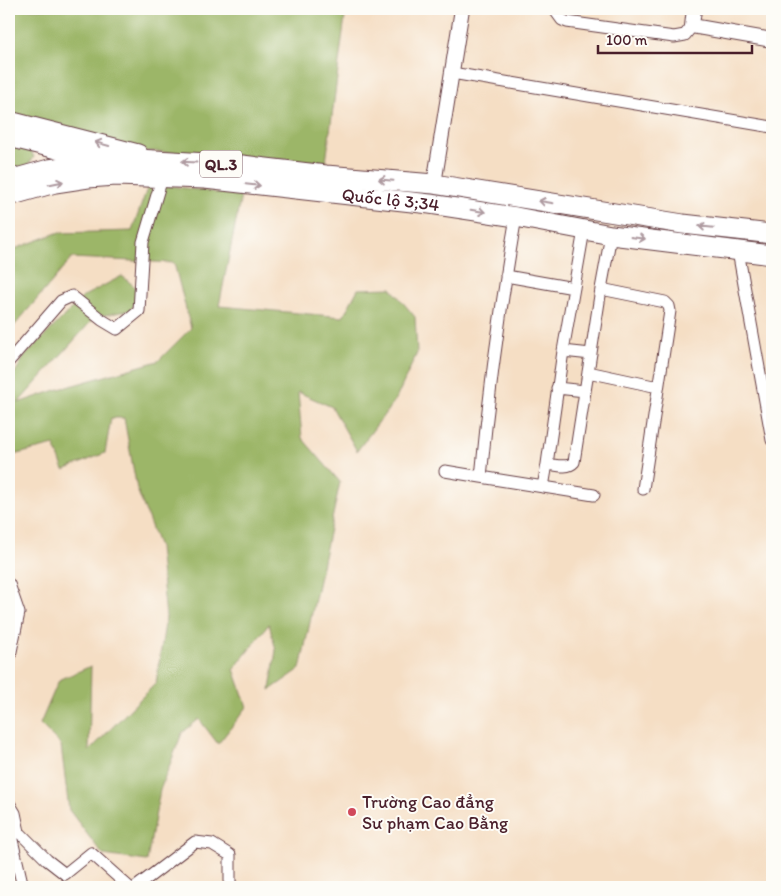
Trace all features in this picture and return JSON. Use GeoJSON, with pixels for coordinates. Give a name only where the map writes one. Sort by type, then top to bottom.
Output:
{"type":"FeatureCollection","features":[{"type":"Feature","properties":{"kind":"highway"},"geometry":{"type":"LineString","coordinates":[[9,122],[34,147],[38,157],[37,163],[32,168],[14,179]]}},
{"type":"Feature","properties":{"kind":"highway"},"geometry":{"type":"LineString","coordinates":[[20,134],[104,161],[164,169]]}},
{"type":"Feature","properties":{"kind":"highway"},"geometry":{"type":"LineString","coordinates":[[20,134],[164,169]]}},
{"type":"Feature","properties":{"kind":"highway"},"geometry":{"type":"LineString","coordinates":[[14,179],[50,169],[104,161]]}},
{"type":"Feature","properties":{"kind":"highway","name":"Quốc lộ 3;34"},"geometry":{"type":"LineString","coordinates":[[9,196],[55,183],[88,178],[164,169],[242,165],[434,184],[683,224],[772,234]]}},
{"type":"Feature","properties":{"kind":"highway","name":"Quốc lộ 3;34"},"geometry":{"type":"LineString","coordinates":[[164,169],[205,179],[430,204],[516,217],[611,235],[772,255]]}},
{"type":"Feature","properties":{"kind":"highway"},"geometry":{"type":"LineString","coordinates":[[430,204],[434,184]]}},
{"type":"Feature","properties":{"kind":"highway"},"geometry":{"type":"LineString","coordinates":[[738,251],[740,231]]}},
{"type":"Feature","properties":{"kind":"street"},"geometry":{"type":"LineString","coordinates":[[434,184],[462,9]]}},
{"type":"Feature","properties":{"kind":"street"},"geometry":{"type":"LineString","coordinates":[[554,9],[562,20],[567,22],[674,37],[685,34],[692,26],[694,9]]}},
{"type":"Feature","properties":{"kind":"street"},"geometry":{"type":"LineString","coordinates":[[692,26],[772,40]]}},
{"type":"Feature","properties":{"kind":"street"},"geometry":{"type":"LineString","coordinates":[[452,73],[772,128]]}},
{"type":"Feature","properties":{"kind":"street"},"geometry":{"type":"LineString","coordinates":[[9,361],[61,301],[72,296],[116,329],[138,311],[143,242],[164,169]]}},
{"type":"Feature","properties":{"kind":"street"},"geometry":{"type":"LineString","coordinates":[[481,478],[494,362],[516,217]]}},
{"type":"Feature","properties":{"kind":"street"},"geometry":{"type":"LineString","coordinates":[[543,488],[563,351],[584,230]]}},
{"type":"Feature","properties":{"kind":"street"},"geometry":{"type":"LineString","coordinates":[[547,464],[568,466],[574,462],[611,235]]}},
{"type":"Feature","properties":{"kind":"street"},"geometry":{"type":"LineString","coordinates":[[738,251],[772,440]]}},
{"type":"Feature","properties":{"kind":"street"},"geometry":{"type":"LineString","coordinates":[[506,276],[574,288]]}},
{"type":"Feature","properties":{"kind":"street"},"geometry":{"type":"LineString","coordinates":[[601,289],[665,302],[670,311],[643,489]]}},
{"type":"Feature","properties":{"kind":"street"},"geometry":{"type":"LineString","coordinates":[[563,351],[591,354]]}},
{"type":"Feature","properties":{"kind":"street"},"geometry":{"type":"LineString","coordinates":[[588,372],[658,387]]}},
{"type":"Feature","properties":{"kind":"street"},"geometry":{"type":"LineString","coordinates":[[558,388],[585,391]]}},
{"type":"Feature","properties":{"kind":"street"},"geometry":{"type":"LineString","coordinates":[[445,471],[594,495]]}},
{"type":"Feature","properties":{"kind":"street"},"geometry":{"type":"LineString","coordinates":[[9,584],[18,613],[9,661]]}},
{"type":"Feature","properties":{"kind":"street"},"geometry":{"type":"LineString","coordinates":[[9,803],[15,813],[19,832],[46,860],[65,874],[91,854],[129,887]]}},
{"type":"Feature","properties":{"kind":"street"},"geometry":{"type":"LineString","coordinates":[[9,827],[23,887]]}},
{"type":"Feature","properties":{"kind":"street"},"geometry":{"type":"LineString","coordinates":[[136,887],[195,842],[212,844],[230,855],[230,883],[233,887]]}},
{"type":"Feature","properties":{"kind":"green space"},"geometry":{"type":"Polygon","coordinates":[[[9,9],[346,9],[326,162],[145,151],[9,119],[9,9]]]}},
{"type":"Feature","properties":{"kind":"green space"},"geometry":{"type":"Polygon","coordinates":[[[9,139],[30,149],[34,157],[27,166],[9,171],[9,139]]]}},
{"type":"Feature","properties":{"kind":"green space"},"geometry":{"type":"Polygon","coordinates":[[[149,183],[241,196],[219,306],[343,317],[358,289],[391,288],[415,317],[417,353],[396,399],[357,451],[332,407],[298,392],[302,438],[340,482],[300,669],[270,690],[276,650],[269,624],[234,669],[247,707],[218,744],[199,719],[182,733],[160,790],[147,861],[103,855],[69,810],[61,745],[40,724],[59,680],[91,666],[89,751],[156,683],[166,617],[159,547],[137,489],[124,418],[111,418],[105,453],[64,470],[54,445],[9,456],[9,383],[24,357],[84,296],[122,276],[141,292],[131,310],[95,317],[18,403],[56,390],[158,361],[191,328],[174,263],[72,258],[9,332],[9,251],[57,233],[132,231],[149,183]]]}},
{"type":"Feature","properties":{"kind":"place","name":"Trường Cao đẳng Sư phạm Cao Bằng"},"geometry":{"type":"Point","coordinates":[352,812]}}]}
